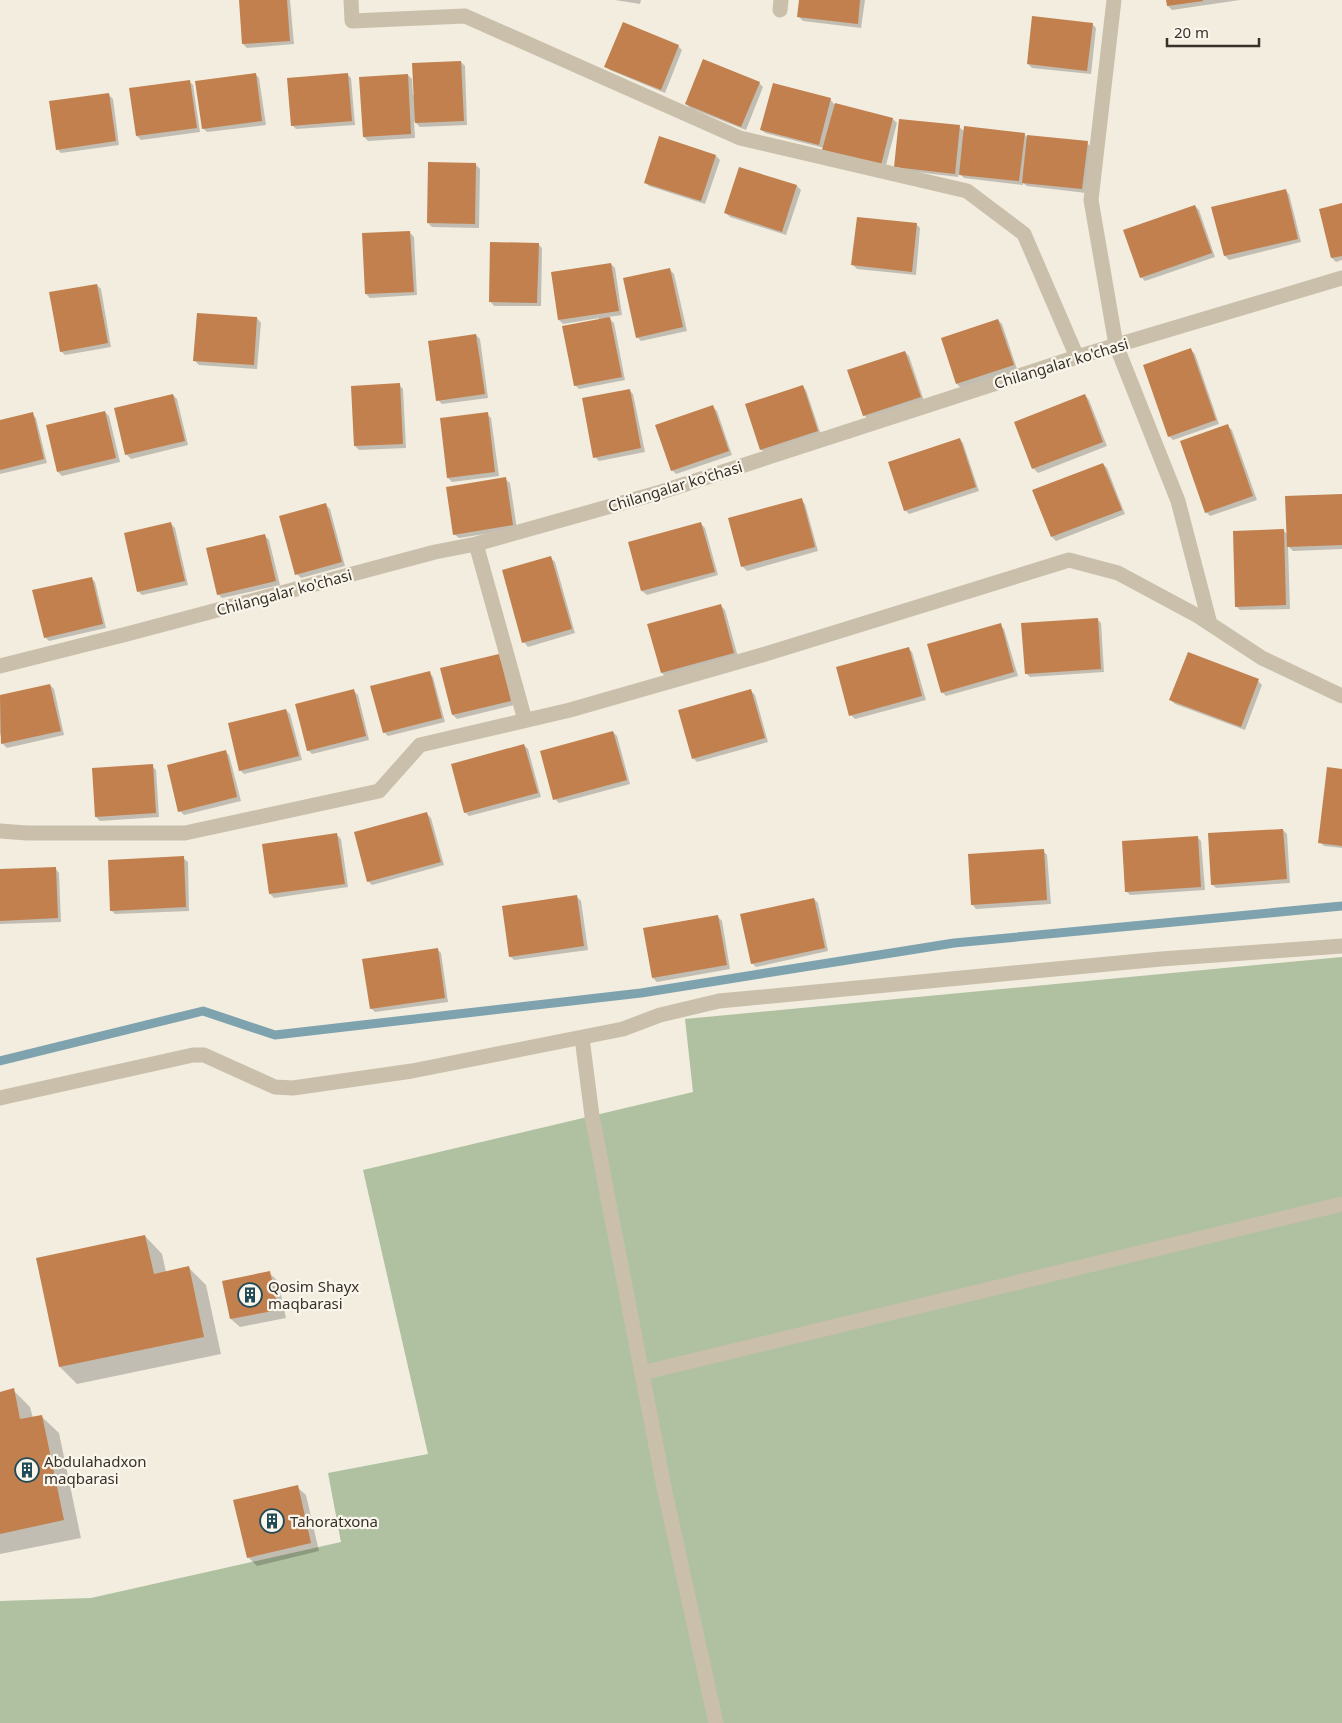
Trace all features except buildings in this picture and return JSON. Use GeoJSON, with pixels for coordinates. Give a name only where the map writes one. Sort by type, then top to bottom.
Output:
{"type":"FeatureCollection","features":[{"type":"Feature","properties":{"kind":"street"},"geometry":{"type":"LineString","coordinates":[[351,0],[352,21],[465,16],[740,138],[967,191],[1024,234],[1077,357]]}},
{"type":"Feature","properties":{"kind":"street"},"geometry":{"type":"LineString","coordinates":[[1114,0],[1091,200],[1116,345],[1178,502],[1210,624]]}},
{"type":"Feature","properties":{"kind":"street","name":"Chilangalar ko'chasi"},"geometry":{"type":"LineString","coordinates":[[0,666],[435,552],[476,544],[661,492],[1077,357],[1342,278]]}},
{"type":"Feature","properties":{"kind":"street"},"geometry":{"type":"LineString","coordinates":[[476,544],[525,720]]}},
{"type":"Feature","properties":{"kind":"street"},"geometry":{"type":"LineString","coordinates":[[0,831],[27,833],[185,833],[379,791],[420,745],[525,720],[781,650],[1069,560],[1118,573],[1210,624],[1262,658],[1342,696]]}},
{"type":"Feature","properties":{"kind":"street"},"geometry":{"type":"LineString","coordinates":[[0,1098],[193,1055],[204,1055],[275,1087],[293,1088],[412,1071],[582,1038],[623,1029],[660,1015],[720,1001],[1161,959],[1342,946]]}},
{"type":"Feature","properties":{"kind":"street"},"geometry":{"type":"LineString","coordinates":[[582,1038],[592,1116],[665,1492],[716,1723]]}},
{"type":"Feature","properties":{"kind":"street"},"geometry":{"type":"LineString","coordinates":[[642,1373],[1342,1204]]}},
{"type":"Feature","properties":{"kind":"green space"},"geometry":{"type":"Polygon","coordinates":[[[1342,957],[1342,1723],[0,1723],[0,1601],[91,1598],[341,1542],[328,1473],[428,1454],[363,1170],[693,1092],[685,1019],[1342,957]]]}},
{"type":"Feature","properties":{"kind":"waterway"},"geometry":{"type":"LineString","coordinates":[[0,1061],[203,1011],[275,1035],[641,993],[954,943],[1342,906]]}},
{"type":"Feature","properties":{"kind":"place","name":"Qosim Shayx maqbarasi"},"geometry":{"type":"Point","coordinates":[250,1295]}},
{"type":"Feature","properties":{"kind":"place","name":"Abdulahadxon maqbarasi"},"geometry":{"type":"Point","coordinates":[27,1470]}},
{"type":"Feature","properties":{"kind":"place","name":"Tahoratxona"},"geometry":{"type":"Point","coordinates":[272,1521]}}]}
